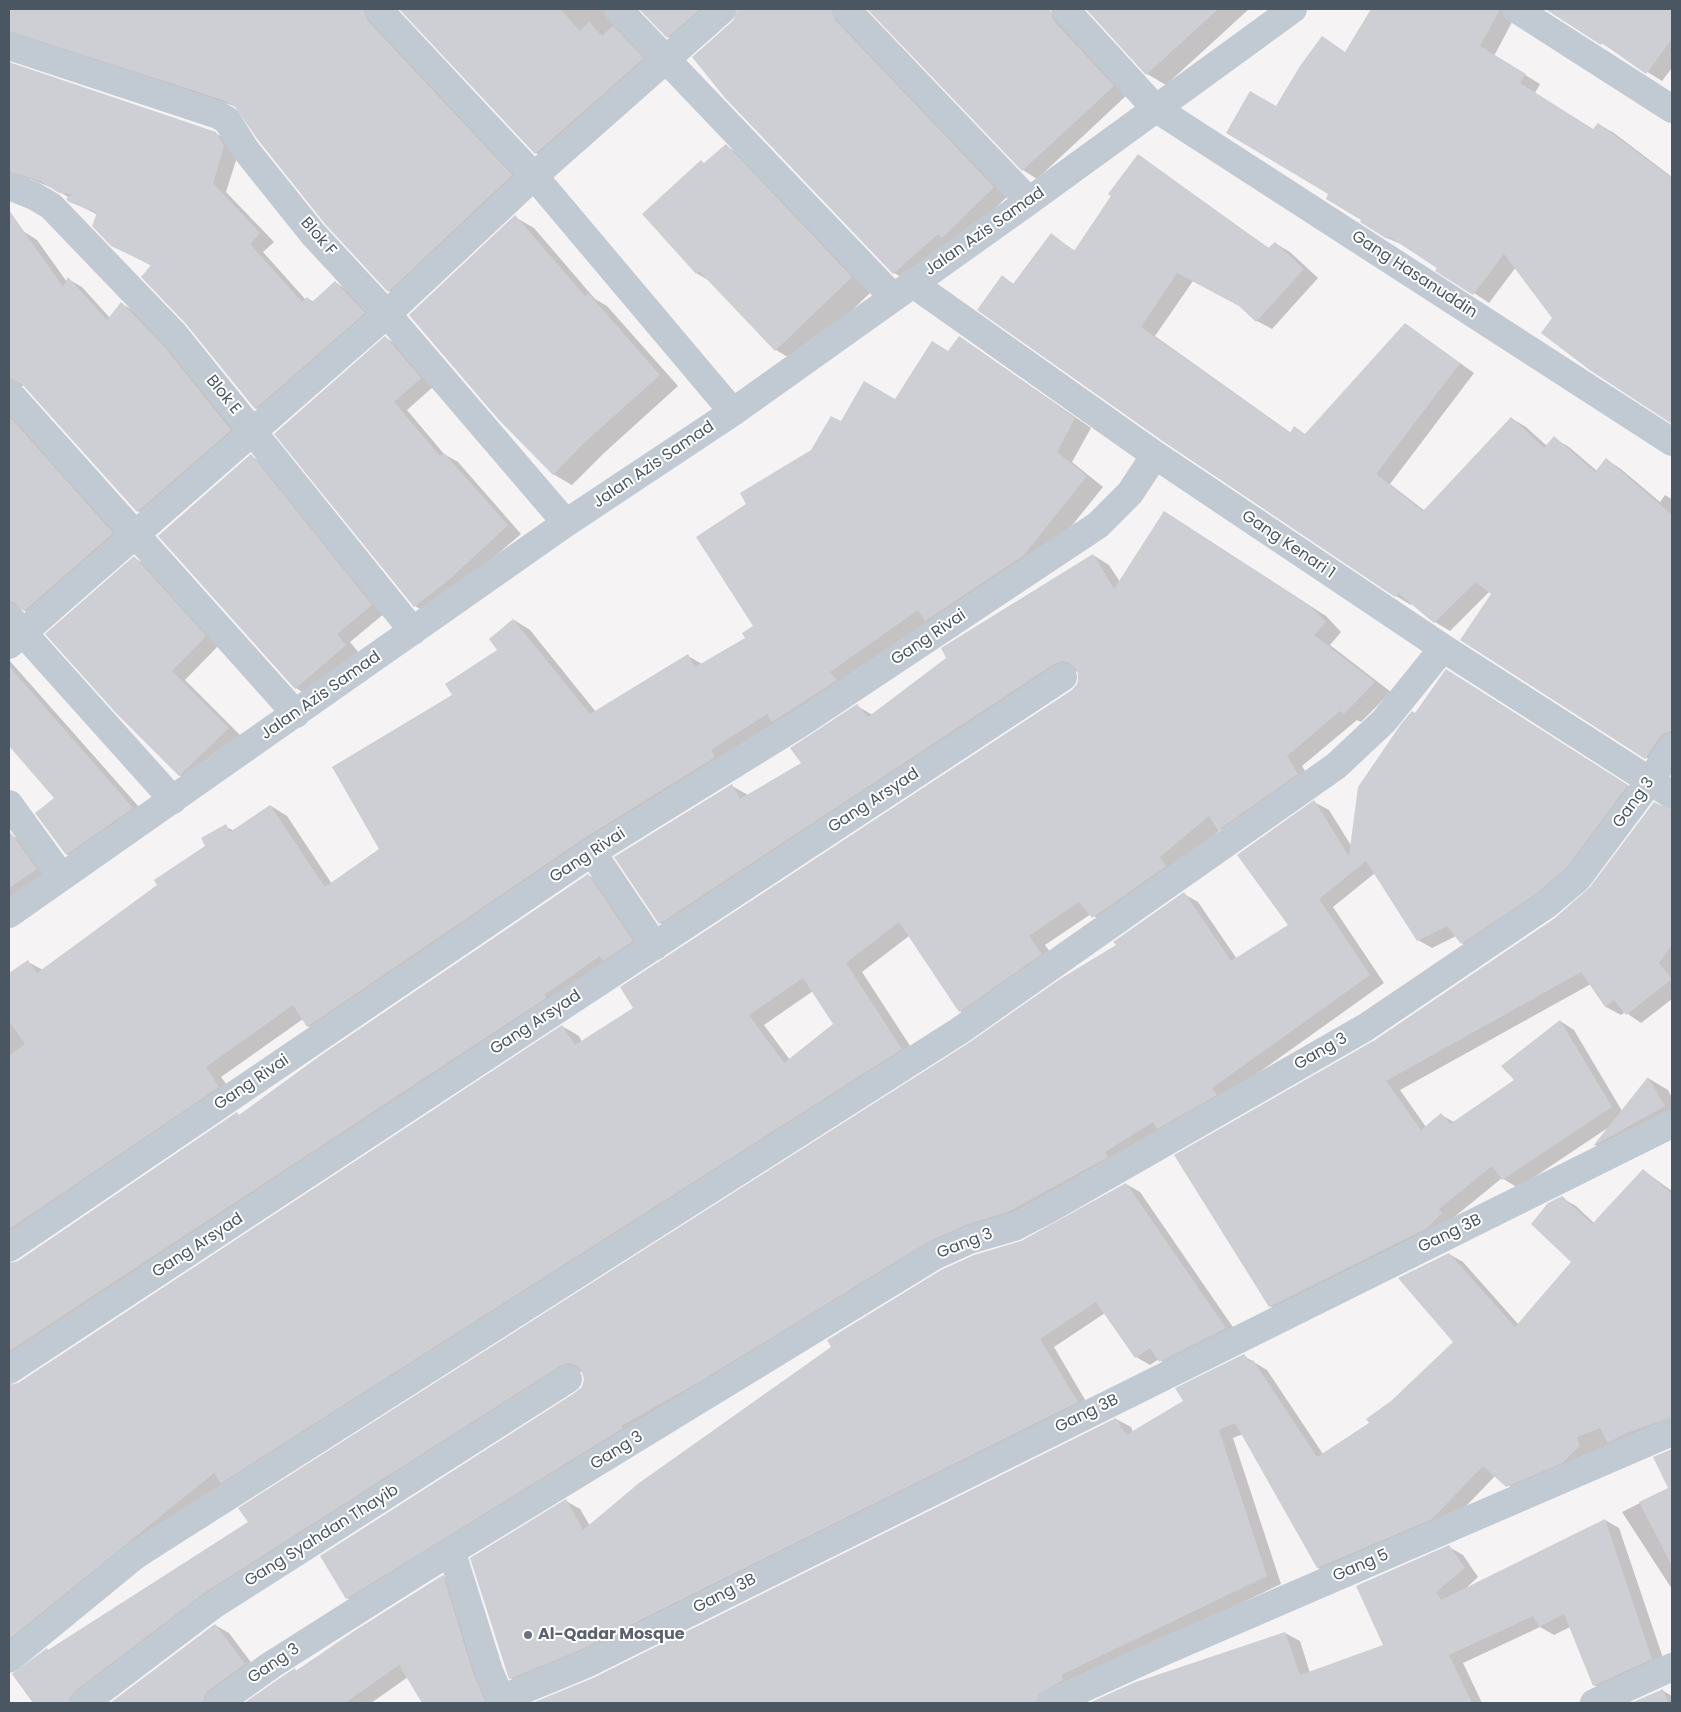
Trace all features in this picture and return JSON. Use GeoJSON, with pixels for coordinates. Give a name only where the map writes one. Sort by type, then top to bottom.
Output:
{"type":"FeatureCollection","features":[{"type":"Feature","properties":{"kind":"street"},"geometry":{"type":"LineString","coordinates":[[378,9],[534,176],[733,412]]}},
{"type":"Feature","properties":{"kind":"street","name":"Gang Kenari 1"},"geometry":{"type":"LineString","coordinates":[[618,9],[903,290],[1155,455],[1443,648],[1661,788]]}},
{"type":"Feature","properties":{"kind":"street"},"geometry":{"type":"LineString","coordinates":[[173,800],[13,632],[136,534],[387,314],[534,176],[723,9]]}},
{"type":"Feature","properties":{"kind":"street"},"geometry":{"type":"LineString","coordinates":[[846,9],[1029,202]]}},
{"type":"Feature","properties":{"kind":"street","name":"Gang Hasanuddin"},"geometry":{"type":"LineString","coordinates":[[1065,9],[1155,108],[1672,442]]}},
{"type":"Feature","properties":{"kind":"street","name":"Jalan Azis Samad"},"geometry":{"type":"LineString","coordinates":[[9,914],[566,523],[733,412],[1029,202],[1155,108],[1293,9]]}},
{"type":"Feature","properties":{"kind":"street"},"geometry":{"type":"LineString","coordinates":[[1516,9],[1672,109]]}},
{"type":"Feature","properties":{"kind":"street","name":"Blok F"},"geometry":{"type":"LineString","coordinates":[[9,46],[218,115],[227,120],[245,149],[314,234],[387,314],[566,523]]}},
{"type":"Feature","properties":{"kind":"street","name":"Blok E"},"geometry":{"type":"LineString","coordinates":[[9,186],[34,196],[51,206],[174,334],[413,631]]}},
{"type":"Feature","properties":{"kind":"street"},"geometry":{"type":"LineString","coordinates":[[9,393],[296,714]]}},
{"type":"Feature","properties":{"kind":"street","name":"Gang Rivai"},"geometry":{"type":"LineString","coordinates":[[9,1248],[592,852],[799,724],[1098,525],[1130,493],[1155,455]]}},
{"type":"Feature","properties":{"kind":"street"},"geometry":{"type":"LineString","coordinates":[[9,1659],[136,1555],[959,1031],[1336,766],[1384,721],[1443,648]]}},
{"type":"Feature","properties":{"kind":"street","name":"Gang Arsyad"},"geometry":{"type":"LineString","coordinates":[[9,1370],[1063,677]]}},
{"type":"Feature","properties":{"kind":"street","name":"Gang 3"},"geometry":{"type":"LineString","coordinates":[[218,1703],[271,1665],[934,1256],[970,1240],[1014,1227],[1047,1210],[1366,1027],[1546,905],[1578,878],[1661,788],[1672,747]]}},
{"type":"Feature","properties":{"kind":"street"},"geometry":{"type":"LineString","coordinates":[[9,804],[62,877]]}},
{"type":"Feature","properties":{"kind":"street"},"geometry":{"type":"LineString","coordinates":[[592,852],[654,946]]}},
{"type":"Feature","properties":{"kind":"street","name":"Gang 3B"},"geometry":{"type":"LineString","coordinates":[[452,1553],[489,1671],[501,1699],[586,1664],[1672,1124]]}},
{"type":"Feature","properties":{"kind":"street","name":"Gang Syahdan Thayib"},"geometry":{"type":"LineString","coordinates":[[84,1703],[212,1606],[568,1379]]}},
{"type":"Feature","properties":{"kind":"street","name":"Gang 5"},"geometry":{"type":"LineString","coordinates":[[1051,1703],[1165,1651],[1672,1432]]}},
{"type":"Feature","properties":{"kind":"street"},"geometry":{"type":"LineString","coordinates":[[1594,1703],[1672,1667]]}},
{"type":"Feature","properties":{"kind":"building"},"geometry":{"type":"Polygon","coordinates":[[[9,9],[363,9],[367,20],[512,175],[388,292],[325,224],[258,140],[235,107],[223,100],[9,31],[9,9]]]}},
{"type":"Feature","properties":{"kind":"building"},"geometry":{"type":"Polygon","coordinates":[[[399,9],[560,9],[580,31],[589,22],[602,36],[613,26],[644,58],[535,154],[399,9]]]}},
{"type":"Feature","properties":{"kind":"building"},"geometry":{"type":"Polygon","coordinates":[[[639,9],[700,9],[667,38],[639,9]]]}},
{"type":"Feature","properties":{"kind":"building"},"geometry":{"type":"Polygon","coordinates":[[[738,9],[831,9],[835,20],[994,187],[942,238],[938,234],[893,274],[725,98],[692,57],[733,21],[738,9]]]}},
{"type":"Feature","properties":{"kind":"building"},"geometry":{"type":"Polygon","coordinates":[[[867,9],[1050,9],[1053,20],[1114,86],[1022,171],[867,9]]]}},
{"type":"Feature","properties":{"kind":"building"},"geometry":{"type":"Polygon","coordinates":[[[1086,9],[1218,9],[1146,75],[1086,9]]]}},
{"type":"Feature","properties":{"kind":"building"},"geometry":{"type":"Polygon","coordinates":[[[1371,9],[1500,9],[1480,46],[1526,74],[1520,83],[1593,129],[1598,123],[1672,178],[1672,424],[1591,371],[1541,333],[1552,318],[1504,254],[1473,295],[1435,271],[1437,268],[1388,236],[1387,239],[1360,222],[1361,220],[1326,199],[1328,194],[1226,133],[1250,91],[1276,106],[1300,66],[1322,36],[1345,52],[1371,9]]]}},
{"type":"Feature","properties":{"kind":"building"},"geometry":{"type":"Polygon","coordinates":[[[1545,9],[1672,9],[1672,39],[1646,74],[1602,43],[1601,45],[1545,9]]]}},
{"type":"Feature","properties":{"kind":"building"},"geometry":{"type":"Polygon","coordinates":[[[9,62],[216,132],[224,146],[213,183],[260,233],[250,244],[302,302],[307,297],[312,302],[335,281],[365,313],[255,409],[186,324],[141,277],[151,265],[111,246],[92,226],[97,213],[69,202],[66,199],[72,194],[59,193],[40,181],[9,171],[9,62]]]}},
{"type":"Feature","properties":{"kind":"building"},"geometry":{"type":"Polygon","coordinates":[[[726,144],[852,277],[775,351],[699,271],[696,274],[642,214],[701,160],[704,163],[726,144]]]}},
{"type":"Feature","properties":{"kind":"building"},"geometry":{"type":"Polygon","coordinates":[[[1138,154],[1268,248],[1275,242],[1304,269],[1256,322],[1239,306],[1177,273],[1141,327],[1290,433],[1294,426],[1305,434],[1405,323],[1460,363],[1376,474],[1423,511],[1511,417],[1544,448],[1554,436],[1595,472],[1606,458],[1672,515],[1672,731],[1664,733],[1659,738],[1645,759],[1460,640],[1491,594],[1476,582],[1434,623],[1398,593],[1395,597],[1164,442],[977,310],[1002,275],[1013,284],[1051,233],[1074,251],[1111,196],[1108,194],[1138,154]]]}},
{"type":"Feature","properties":{"kind":"building"},"geometry":{"type":"Polygon","coordinates":[[[9,210],[63,287],[68,277],[107,320],[121,302],[162,344],[231,430],[137,512],[21,383],[9,378],[9,210]]]}},
{"type":"Feature","properties":{"kind":"building"},"geometry":{"type":"Polygon","coordinates":[[[515,215],[585,296],[588,293],[660,375],[585,442],[553,475],[498,419],[409,315],[515,215]]]}},
{"type":"Feature","properties":{"kind":"building"},"geometry":{"type":"Polygon","coordinates":[[[385,336],[421,378],[394,402],[440,456],[444,453],[508,525],[451,578],[414,607],[274,434],[385,336]]]}},
{"type":"Feature","properties":{"kind":"building"},"geometry":{"type":"Polygon","coordinates":[[[959,336],[1075,418],[1057,452],[1087,476],[1024,555],[925,621],[918,610],[830,672],[837,680],[772,722],[767,714],[711,750],[715,757],[583,839],[307,1027],[293,1005],[206,1067],[219,1087],[9,1229],[9,1056],[25,1044],[9,1021],[9,973],[28,960],[37,973],[157,885],[154,880],[205,846],[201,838],[226,824],[230,832],[270,805],[325,887],[379,849],[332,767],[452,695],[445,684],[497,650],[489,639],[513,619],[590,714],[688,654],[695,667],[745,638],[742,633],[753,626],[696,537],[746,504],[740,493],[811,450],[831,416],[841,421],[864,381],[895,399],[932,341],[948,351],[959,336]]]}},
{"type":"Feature","properties":{"kind":"building"},"geometry":{"type":"Polygon","coordinates":[[[9,416],[113,533],[24,611],[14,602],[9,602],[9,416]]]}},
{"type":"Feature","properties":{"kind":"building"},"geometry":{"type":"Polygon","coordinates":[[[251,454],[372,605],[337,634],[346,645],[295,689],[158,536],[251,454]]]}},
{"type":"Feature","properties":{"kind":"building"},"geometry":{"type":"Polygon","coordinates":[[[1164,511],[1309,605],[1326,622],[1314,635],[1375,682],[1344,714],[1340,711],[1287,756],[1298,774],[1218,830],[1209,816],[1160,857],[1166,866],[1092,918],[1079,902],[1029,936],[1042,954],[959,1012],[899,922],[846,963],[902,1049],[221,1483],[214,1473],[9,1639],[9,1385],[18,1383],[562,1025],[575,1045],[633,1008],[620,987],[1072,690],[1077,684],[1079,676],[1076,669],[1070,663],[1062,661],[1054,664],[659,924],[614,857],[732,784],[740,799],[801,763],[790,748],[857,704],[868,717],[946,658],[941,648],[1093,554],[1114,589],[1164,511]],[[803,978],[749,1015],[784,1063],[833,1024],[803,978]]]}},
{"type":"Feature","properties":{"kind":"building"},"geometry":{"type":"Polygon","coordinates":[[[134,556],[206,636],[172,671],[229,728],[179,776],[116,713],[45,634],[134,556]]]}},
{"type":"Feature","properties":{"kind":"building"},"geometry":{"type":"Polygon","coordinates":[[[9,666],[133,808],[66,855],[35,813],[54,798],[9,746],[9,666]]]}},
{"type":"Feature","properties":{"kind":"building"},"geometry":{"type":"Polygon","coordinates":[[[1446,669],[1628,785],[1567,867],[1537,893],[1461,944],[1447,926],[1417,941],[1366,861],[1319,899],[1370,975],[1212,1088],[1217,1095],[1157,1129],[1153,1122],[1105,1152],[1108,1157],[1008,1212],[965,1225],[926,1243],[699,1382],[621,1426],[623,1428],[346,1599],[320,1556],[576,1392],[582,1387],[584,1379],[581,1370],[576,1365],[568,1363],[560,1366],[204,1593],[75,1691],[70,1697],[69,1703],[33,1703],[12,1674],[47,1648],[48,1650],[248,1522],[238,1508],[967,1044],[1060,979],[1116,945],[1113,942],[1184,892],[1231,961],[1288,925],[1237,855],[1314,800],[1349,856],[1358,787],[1401,724],[1412,711],[1415,713],[1446,669]]]}},
{"type":"Feature","properties":{"kind":"building"},"geometry":{"type":"Polygon","coordinates":[[[1654,802],[1672,810],[1672,945],[1659,963],[1672,979],[1626,1015],[1614,1000],[1605,1007],[1581,972],[1386,1081],[1421,1130],[1441,1113],[1450,1124],[1514,1080],[1501,1066],[1560,1020],[1612,1107],[1502,1180],[1492,1166],[1439,1209],[1442,1213],[1427,1228],[1269,1307],[1174,1155],[1375,1040],[1555,918],[1590,887],[1654,802]]]}},
{"type":"Feature","properties":{"kind":"building"},"geometry":{"type":"Polygon","coordinates":[[[11,833],[37,869],[9,888],[9,835],[11,833]]]}},
{"type":"Feature","properties":{"kind":"building"},"geometry":{"type":"Polygon","coordinates":[[[588,874],[633,941],[603,961],[600,956],[544,995],[546,998],[9,1351],[9,1263],[18,1261],[237,1112],[239,1115],[321,1055],[588,874]]]}},
{"type":"Feature","properties":{"kind":"building"},"geometry":{"type":"Polygon","coordinates":[[[1648,1077],[1665,1106],[1593,1146],[1648,1077]]]}},
{"type":"Feature","properties":{"kind":"building"},"geometry":{"type":"Polygon","coordinates":[[[1643,1169],[1672,1194],[1672,1417],[1626,1433],[1608,1443],[1600,1428],[1577,1437],[1580,1446],[1562,1463],[1506,1487],[1483,1466],[1432,1519],[1317,1568],[1235,1423],[1219,1430],[1267,1576],[1061,1675],[1063,1680],[1039,1694],[1036,1703],[532,1703],[593,1678],[1116,1418],[1126,1435],[1183,1401],[1175,1388],[1244,1354],[1250,1362],[1253,1360],[1317,1457],[1369,1423],[1366,1419],[1391,1401],[1453,1342],[1398,1278],[1449,1253],[1515,1327],[1571,1262],[1531,1224],[1548,1203],[1562,1196],[1592,1224],[1643,1169]]]}},
{"type":"Feature","properties":{"kind":"building"},"geometry":{"type":"Polygon","coordinates":[[[1126,1183],[1226,1328],[1159,1362],[1150,1348],[1135,1358],[1096,1302],[1040,1339],[1078,1402],[580,1650],[509,1679],[470,1558],[566,1499],[583,1530],[639,1483],[831,1347],[827,1340],[941,1270],[974,1255],[1021,1241],[1126,1183]]]}},
{"type":"Feature","properties":{"kind":"building"},"geometry":{"type":"Polygon","coordinates":[[[1672,1449],[1672,1566],[1639,1502],[1668,1488],[1653,1457],[1672,1449]]]}},
{"type":"Feature","properties":{"kind":"building"},"geometry":{"type":"Polygon","coordinates":[[[1605,1519],[1652,1659],[1593,1686],[1564,1614],[1539,1627],[1533,1616],[1449,1655],[1472,1703],[1089,1703],[1133,1683],[1285,1632],[1300,1675],[1383,1645],[1356,1586],[1449,1545],[1465,1568],[1436,1592],[1441,1600],[1605,1519]]]}},
{"type":"Feature","properties":{"kind":"building"},"geometry":{"type":"Polygon","coordinates":[[[443,1575],[474,1676],[486,1703],[422,1703],[399,1665],[345,1703],[244,1703],[295,1668],[296,1671],[351,1633],[443,1575]]]}},
{"type":"Feature","properties":{"kind":"building"},"geometry":{"type":"Polygon","coordinates":[[[215,1624],[245,1664],[209,1690],[204,1696],[203,1703],[110,1703],[215,1624]]]}},
{"type":"Feature","properties":{"kind":"building"},"geometry":{"type":"Polygon","coordinates":[[[1663,1689],[1668,1703],[1631,1703],[1663,1689]]]}},
{"type":"Feature","properties":{"kind":"place","name":"Al-Qadar Mosque"},"geometry":{"type":"Point","coordinates":[528,1635]}}]}
